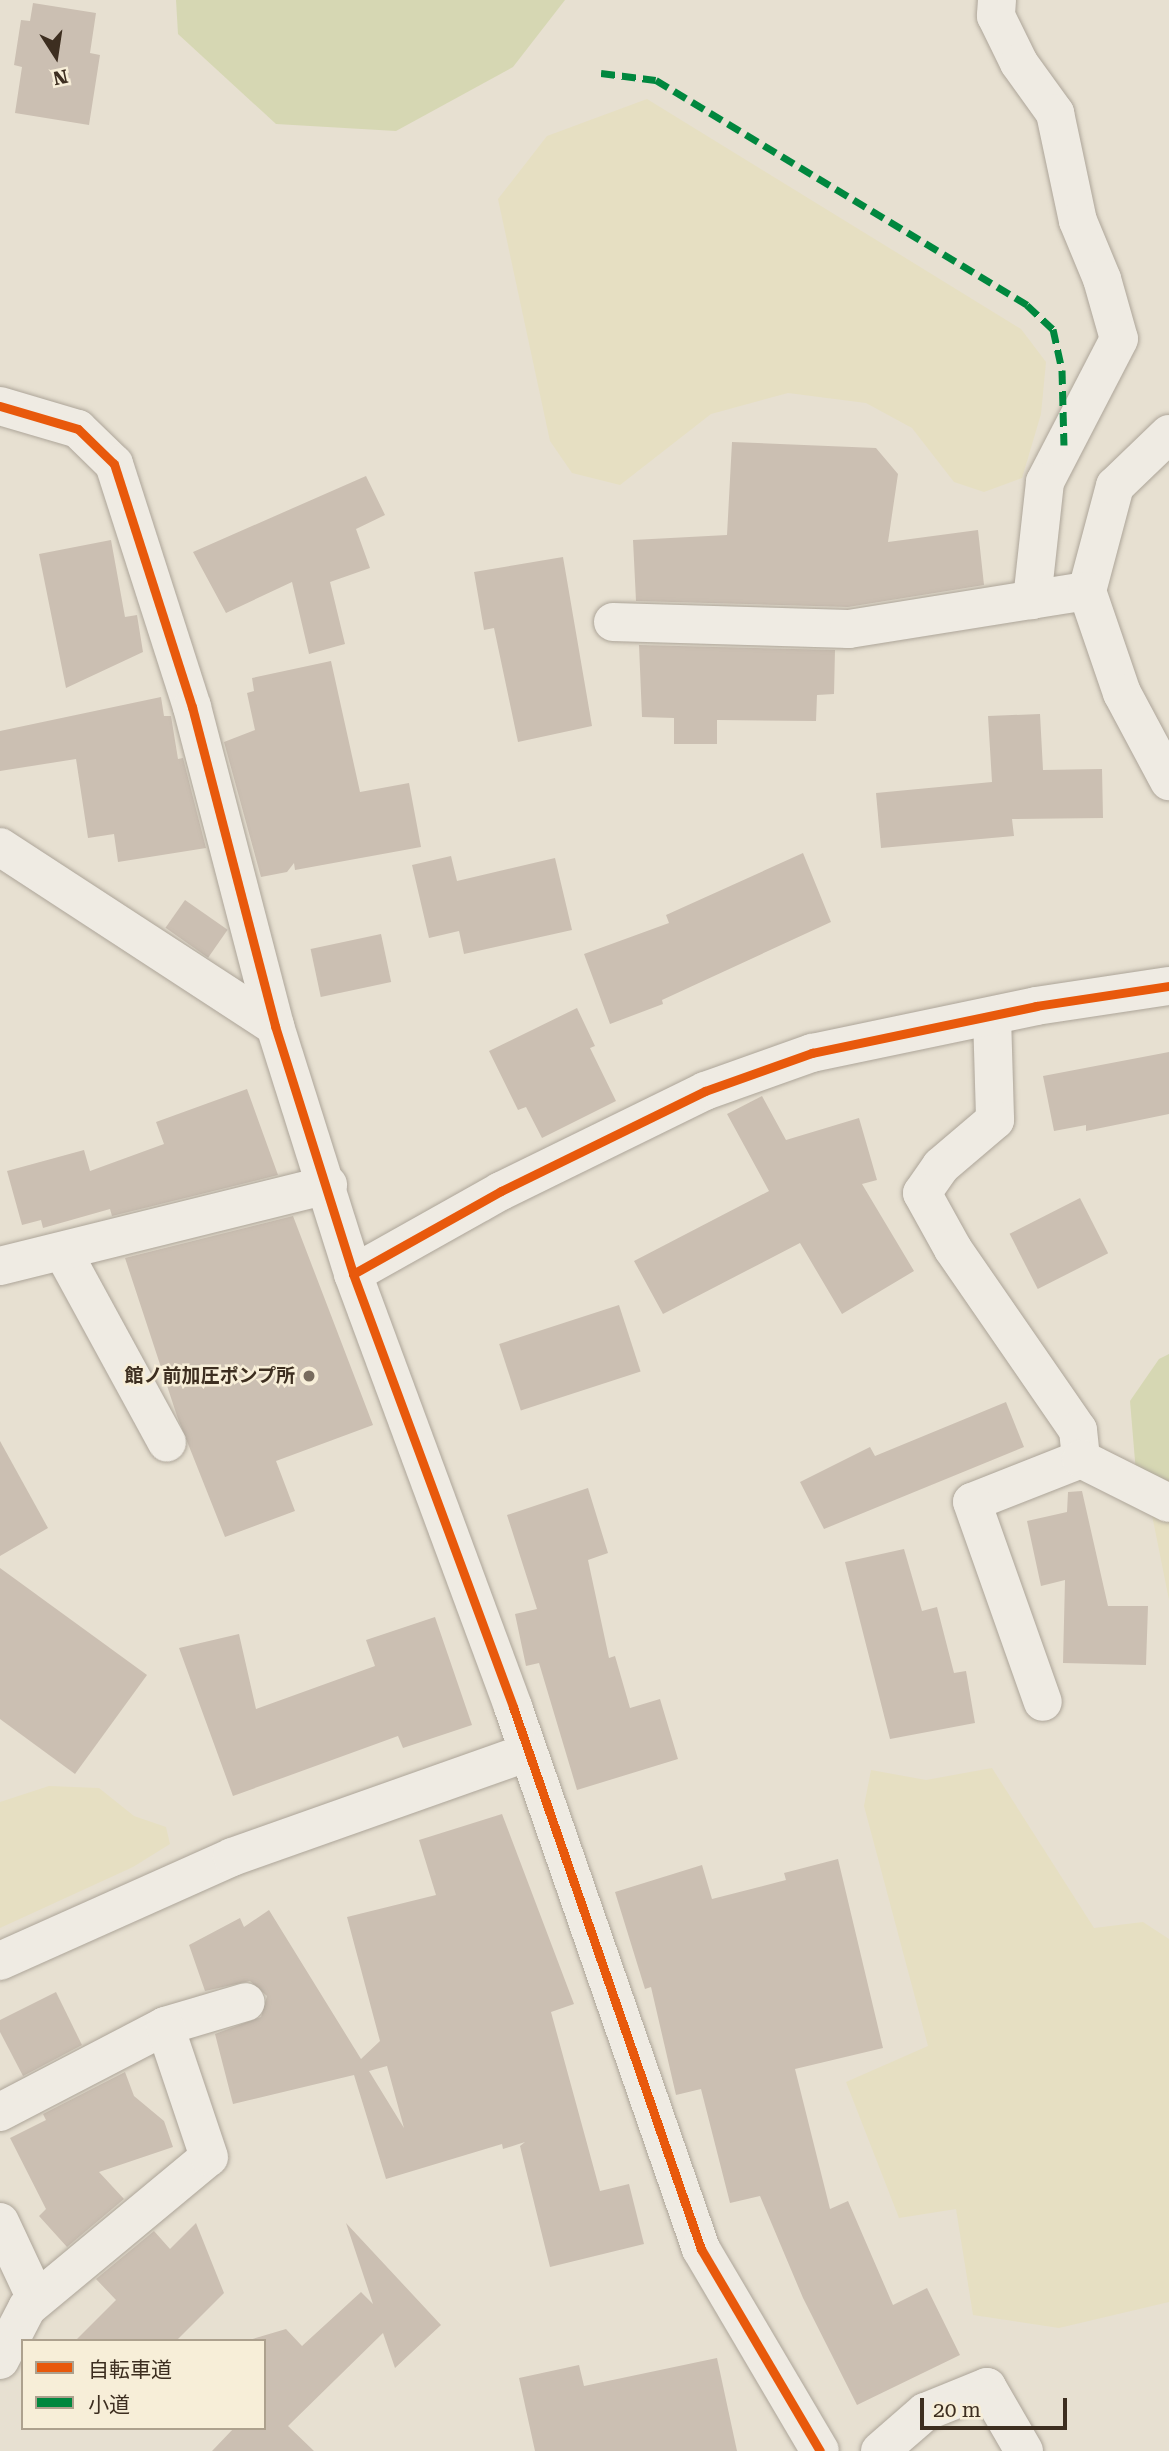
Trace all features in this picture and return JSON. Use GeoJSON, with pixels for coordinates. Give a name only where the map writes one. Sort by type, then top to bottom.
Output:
{"type":"FeatureCollection","features":[{"type":"Feature","properties":{"kind":"street"},"geometry":{"type":"LineString","coordinates":[[997,0],[996,16],[1019,63],[1055,113],[1078,221],[1102,279],[1119,339],[1045,482],[1032,600]]}},
{"type":"Feature","properties":{"kind":"street"},"geometry":{"type":"LineString","coordinates":[[0,406],[78,429],[114,464],[192,707],[275,1026],[328,1185],[353,1274],[528,1752],[701,2249],[820,2451]]}},
{"type":"Feature","properties":{"kind":"street"},"geometry":{"type":"LineString","coordinates":[[1169,433],[1115,486],[1087,592],[1122,693],[1169,781]]}},
{"type":"Feature","properties":{"kind":"street"},"geometry":{"type":"LineString","coordinates":[[613,622],[849,629],[1087,592]]}},
{"type":"Feature","properties":{"kind":"street"},"geometry":{"type":"LineString","coordinates":[[0,847],[275,1026]]}},
{"type":"Feature","properties":{"kind":"street"},"geometry":{"type":"LineString","coordinates":[[353,1274],[501,1191],[705,1091],[811,1053],[992,1016],[1169,986]]}},
{"type":"Feature","properties":{"kind":"street"},"geometry":{"type":"LineString","coordinates":[[992,1016],[995,1120],[941,1166],[922,1193],[953,1249],[1079,1430],[1081,1459]]}},
{"type":"Feature","properties":{"kind":"street"},"geometry":{"type":"LineString","coordinates":[[0,1266],[328,1185]]}},
{"type":"Feature","properties":{"kind":"street"},"geometry":{"type":"LineString","coordinates":[[63,1252],[167,1443]]}},
{"type":"Feature","properties":{"kind":"street"},"geometry":{"type":"LineString","coordinates":[[1042,1702],[972,1502],[1081,1459],[1169,1503]]}},
{"type":"Feature","properties":{"kind":"street"},"geometry":{"type":"LineString","coordinates":[[0,1961],[232,1857],[528,1752]]}},
{"type":"Feature","properties":{"kind":"street"},"geometry":{"type":"LineString","coordinates":[[0,2112],[165,2026],[247,2002]]}},
{"type":"Feature","properties":{"kind":"street"},"geometry":{"type":"LineString","coordinates":[[0,2361],[27,2308],[36,2299],[209,2157],[165,2026]]}},
{"type":"Feature","properties":{"kind":"street"},"geometry":{"type":"LineString","coordinates":[[0,2222],[36,2299]]}},
{"type":"Feature","properties":{"kind":"street"},"geometry":{"type":"LineString","coordinates":[[880,2451],[925,2412],[987,2387],[1024,2451]]}},
{"type":"Feature","properties":{"kind":"shaded area"},"geometry":{"type":"Polygon","coordinates":[[[647,99],[1021,329],[1046,362],[1041,414],[1022,478],[984,492],[954,482],[912,428],[866,403],[788,393],[711,414],[620,485],[572,473],[550,441],[498,199],[547,136],[647,99]]]}},
{"type":"Feature","properties":{"kind":"shaded area"},"geometry":{"type":"Polygon","coordinates":[[[1149,1500],[1169,1504],[1169,1600],[1149,1500]]]}},
{"type":"Feature","properties":{"kind":"shaded area"},"geometry":{"type":"Polygon","coordinates":[[[992,1768],[1094,1928],[1143,1922],[1169,1939],[1169,2302],[1059,2328],[973,2315],[956,2209],[899,2218],[846,2082],[928,2046],[864,1806],[871,1770],[926,1780],[992,1768]]]}},
{"type":"Feature","properties":{"kind":"shaded area"},"geometry":{"type":"Polygon","coordinates":[[[49,1786],[99,1788],[134,1816],[166,1827],[170,1844],[133,1867],[0,1928],[0,1802],[49,1786]]]}},
{"type":"Feature","properties":{"kind":"green space"},"geometry":{"type":"Polygon","coordinates":[[[176,0],[565,0],[513,67],[396,131],[276,124],[178,34],[176,0]]]}},
{"type":"Feature","properties":{"kind":"green space"},"geometry":{"type":"Polygon","coordinates":[[[1169,1354],[1169,1484],[1136,1473],[1130,1401],[1159,1359],[1169,1354]]]}},
{"type":"Feature","properties":{"kind":"building"},"geometry":{"type":"Polygon","coordinates":[[[33,3],[96,13],[90,53],[100,55],[89,125],[15,113],[22,67],[14,65],[21,20],[30,21],[33,3]]]}},
{"type":"Feature","properties":{"kind":"building"},"geometry":{"type":"Polygon","coordinates":[[[732,442],[876,448],[898,474],[888,542],[978,530],[984,585],[848,607],[636,601],[633,540],[727,535],[732,442]]]}},
{"type":"Feature","properties":{"kind":"building"},"geometry":{"type":"Polygon","coordinates":[[[366,476],[385,515],[356,529],[370,568],[330,582],[345,644],[309,654],[292,582],[226,613],[193,552],[366,476]]]}},
{"type":"Feature","properties":{"kind":"building"},"geometry":{"type":"Polygon","coordinates":[[[111,540],[125,617],[137,615],[143,652],[66,688],[39,554],[111,540]]]}},
{"type":"Feature","properties":{"kind":"building"},"geometry":{"type":"Polygon","coordinates":[[[563,557],[592,726],[518,742],[494,628],[484,630],[474,572],[563,557]]]}},
{"type":"Feature","properties":{"kind":"building"},"geometry":{"type":"Polygon","coordinates":[[[639,645],[835,650],[834,694],[817,695],[816,721],[717,720],[717,744],[674,744],[674,718],[642,717],[639,645]]]}},
{"type":"Feature","properties":{"kind":"building"},"geometry":{"type":"Polygon","coordinates":[[[331,661],[360,792],[409,783],[421,847],[295,870],[294,863],[287,872],[261,877],[224,742],[255,730],[247,693],[254,691],[252,678],[331,661]]]}},
{"type":"Feature","properties":{"kind":"building"},"geometry":{"type":"Polygon","coordinates":[[[161,697],[164,716],[171,716],[178,759],[183,758],[206,848],[118,862],[114,834],[88,838],[76,759],[0,771],[0,731],[161,697]]]}},
{"type":"Feature","properties":{"kind":"building"},"geometry":{"type":"Polygon","coordinates":[[[1040,714],[1043,770],[1102,769],[1103,818],[1012,819],[1014,836],[881,848],[876,793],[992,782],[988,716],[1040,714]]]}},
{"type":"Feature","properties":{"kind":"building"},"geometry":{"type":"Polygon","coordinates":[[[803,853],[831,922],[662,1000],[663,1004],[610,1024],[584,954],[669,923],[666,915],[803,853]]]}},
{"type":"Feature","properties":{"kind":"building"},"geometry":{"type":"Polygon","coordinates":[[[451,856],[457,881],[555,858],[572,930],[464,954],[459,931],[429,938],[412,865],[451,856]]]}},
{"type":"Feature","properties":{"kind":"building"},"geometry":{"type":"Polygon","coordinates":[[[185,900],[228,930],[208,958],[165,928],[185,900]]]}},
{"type":"Feature","properties":{"kind":"building"},"geometry":{"type":"Polygon","coordinates":[[[381,934],[391,982],[321,997],[311,949],[381,934]]]}},
{"type":"Feature","properties":{"kind":"building"},"geometry":{"type":"Polygon","coordinates":[[[577,1008],[595,1046],[590,1048],[616,1101],[542,1138],[526,1107],[518,1110],[489,1051],[577,1008]]]}},
{"type":"Feature","properties":{"kind":"building"},"geometry":{"type":"Polygon","coordinates":[[[1169,1052],[1169,1114],[1086,1131],[1086,1125],[1054,1131],[1043,1076],[1169,1052]]]}},
{"type":"Feature","properties":{"kind":"building"},"geometry":{"type":"Polygon","coordinates":[[[247,1089],[278,1175],[112,1216],[110,1209],[43,1228],[41,1220],[22,1225],[7,1171],[84,1150],[90,1171],[164,1144],[156,1122],[247,1089]]]}},
{"type":"Feature","properties":{"kind":"building"},"geometry":{"type":"Polygon","coordinates":[[[762,1096],[786,1140],[859,1118],[877,1180],[862,1184],[914,1271],[842,1314],[800,1243],[663,1314],[634,1261],[769,1191],[727,1114],[762,1096]]]}},
{"type":"Feature","properties":{"kind":"building"},"geometry":{"type":"Polygon","coordinates":[[[1080,1198],[1108,1253],[1038,1289],[1010,1234],[1080,1198]]]}},
{"type":"Feature","properties":{"kind":"building"},"geometry":{"type":"Polygon","coordinates":[[[293,1216],[373,1425],[276,1461],[295,1511],[225,1537],[177,1416],[125,1258],[293,1216]]]}},
{"type":"Feature","properties":{"kind":"building"},"geometry":{"type":"Polygon","coordinates":[[[619,1305],[641,1372],[521,1411],[499,1344],[619,1305]]]}},
{"type":"Feature","properties":{"kind":"building"},"geometry":{"type":"Polygon","coordinates":[[[1006,1402],[1024,1447],[824,1529],[800,1482],[870,1447],[875,1456],[1006,1402]]]}},
{"type":"Feature","properties":{"kind":"building"},"geometry":{"type":"Polygon","coordinates":[[[0,1441],[48,1528],[0,1556],[0,1441]]]}},
{"type":"Feature","properties":{"kind":"building"},"geometry":{"type":"Polygon","coordinates":[[[588,1488],[608,1553],[588,1560],[609,1658],[615,1656],[630,1708],[660,1699],[678,1759],[577,1790],[539,1663],[526,1666],[515,1614],[537,1609],[507,1515],[588,1488]]]}},
{"type":"Feature","properties":{"kind":"building"},"geometry":{"type":"Polygon","coordinates":[[[1082,1491],[1108,1606],[1148,1606],[1146,1665],[1063,1663],[1065,1580],[1041,1586],[1027,1521],[1067,1512],[1068,1492],[1082,1491]]]}},
{"type":"Feature","properties":{"kind":"building"},"geometry":{"type":"Polygon","coordinates":[[[904,1549],[922,1611],[937,1607],[954,1673],[966,1671],[975,1723],[890,1739],[845,1562],[904,1549]]]}},
{"type":"Feature","properties":{"kind":"building"},"geometry":{"type":"Polygon","coordinates":[[[0,1568],[147,1675],[75,1774],[0,1719],[0,1568]]]}},
{"type":"Feature","properties":{"kind":"building"},"geometry":{"type":"Polygon","coordinates":[[[435,1617],[472,1725],[403,1748],[398,1736],[233,1796],[179,1648],[239,1634],[256,1709],[375,1666],[366,1640],[435,1617]]]}},
{"type":"Feature","properties":{"kind":"building"},"geometry":{"type":"Polygon","coordinates":[[[502,1814],[574,2004],[551,2012],[600,2191],[629,2184],[644,2244],[550,2267],[520,2146],[525,2142],[503,2149],[502,2144],[386,2179],[354,2075],[233,2104],[215,2034],[261,2017],[267,1996],[250,1981],[205,1991],[189,1945],[240,1918],[244,1927],[269,1910],[361,2059],[380,2041],[347,1917],[436,1895],[419,1840],[502,1814]],[[387,2066],[369,2071],[404,2128],[387,2066]]]}},
{"type":"Feature","properties":{"kind":"building"},"geometry":{"type":"Polygon","coordinates":[[[838,1859],[883,2048],[795,2069],[830,2209],[848,2201],[893,2305],[927,2288],[960,2355],[857,2405],[803,2298],[760,2196],[730,2203],[701,2089],[676,2095],[651,1987],[645,1989],[615,1892],[702,1865],[712,1899],[786,1880],[784,1873],[838,1859]]]}},
{"type":"Feature","properties":{"kind":"building"},"geometry":{"type":"Polygon","coordinates":[[[56,1992],[82,2045],[23,2076],[0,2032],[0,2020],[56,1992]]]}},
{"type":"Feature","properties":{"kind":"building"},"geometry":{"type":"Polygon","coordinates":[[[125,2072],[134,2096],[164,2121],[173,2147],[99,2172],[124,2199],[67,2247],[39,2216],[46,2209],[10,2138],[46,2120],[43,2114],[125,2072]]]}},
{"type":"Feature","properties":{"kind":"building"},"geometry":{"type":"Polygon","coordinates":[[[196,2223],[224,2293],[178,2339],[77,2339],[116,2300],[96,2279],[154,2231],[170,2249],[196,2223]]]}},
{"type":"Feature","properties":{"kind":"building"},"geometry":{"type":"Polygon","coordinates":[[[346,2223],[441,2325],[395,2368],[383,2333],[288,2426],[314,2451],[212,2451],[232,2430],[266,2430],[266,2339],[253,2339],[286,2329],[302,2346],[361,2292],[373,2304],[346,2223]]]}},
{"type":"Feature","properties":{"kind":"building"},"geometry":{"type":"Polygon","coordinates":[[[717,2358],[737,2451],[535,2451],[519,2378],[579,2365],[584,2386],[717,2358]]]}},
{"type":"Feature","properties":{"kind":"marked path"},"geometry":{"type":"LineString","coordinates":[[601,73],[656,80],[1027,305],[1053,329],[1062,370],[1064,445]]}},
{"type":"Feature","properties":{"kind":"cycle path"},"geometry":{"type":"LineString","coordinates":[[0,406],[78,429],[114,464],[192,707],[275,1026],[353,1274],[513,1707],[701,2249],[820,2451]]}},
{"type":"Feature","properties":{"kind":"cycle path"},"geometry":{"type":"LineString","coordinates":[[353,1274],[501,1191],[705,1091],[812,1053],[1036,1006],[1169,986]]}},
{"type":"Feature","properties":{"kind":"place","name":"館ノ前加圧ポンプ所"},"geometry":{"type":"Point","coordinates":[309,1376]}}]}
